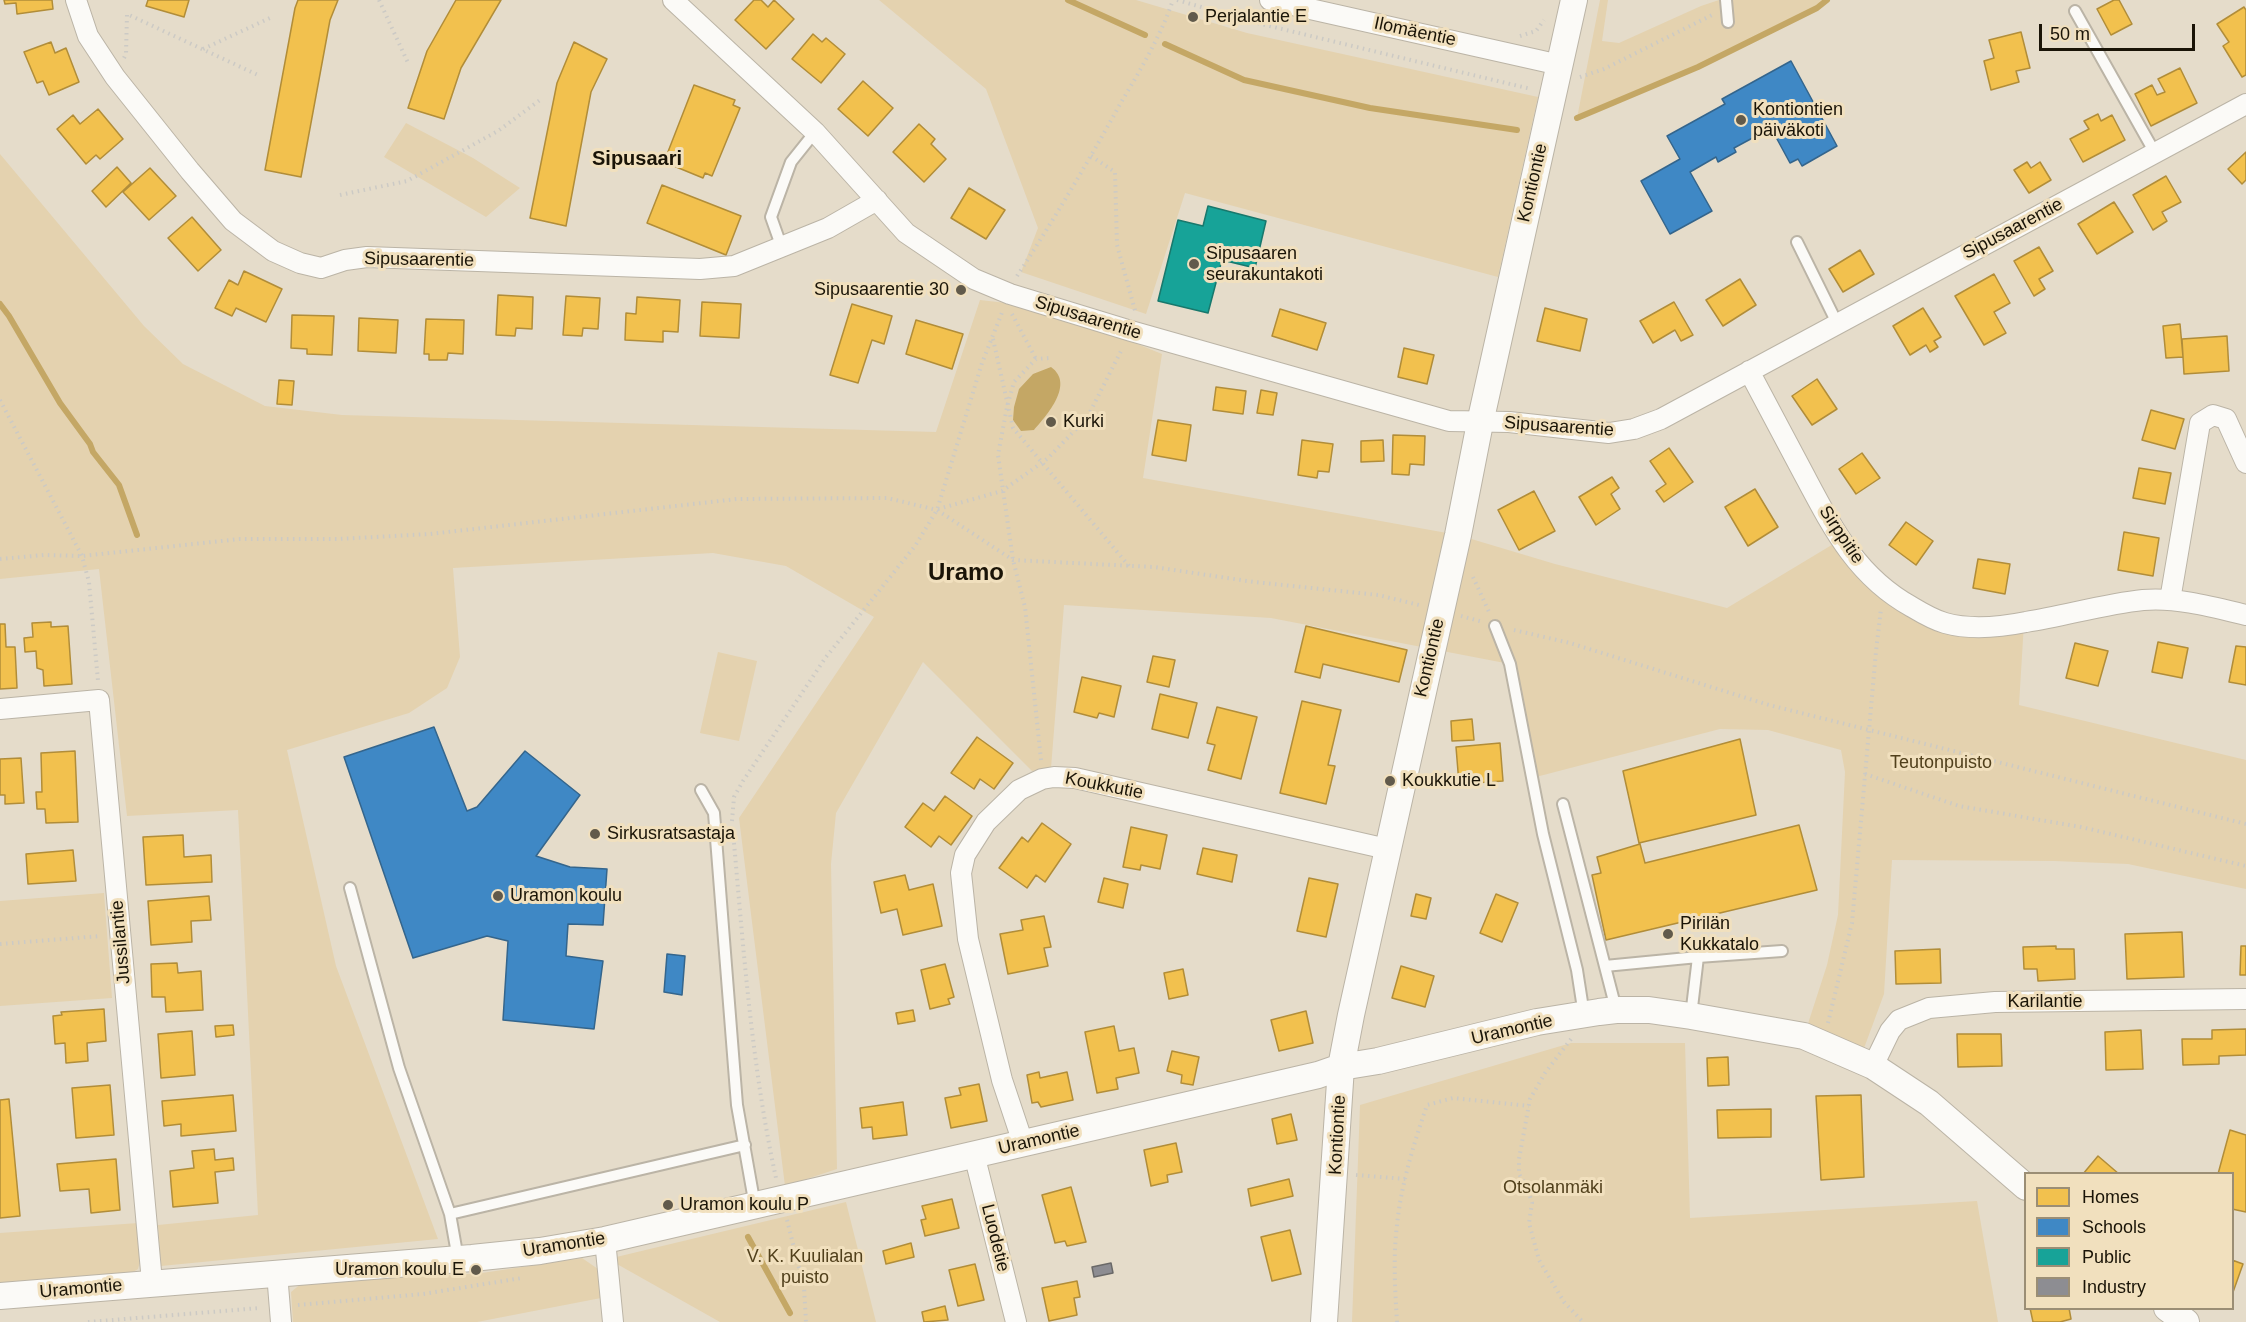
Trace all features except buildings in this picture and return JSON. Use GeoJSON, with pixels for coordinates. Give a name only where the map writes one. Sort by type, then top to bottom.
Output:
{"type":"FeatureCollection","features":[{"type":"Feature","properties":{"kind":"street","name":"Sipusaarentie"},"geometry":{"type":"LineString","coordinates":[[76,0],[88,36],[113,74],[190,171],[233,221],[273,251],[300,263],[321,268],[345,260],[367,257],[700,268],[734,266],[828,228],[877,200]]}},
{"type":"Feature","properties":{"kind":"street","name":"Sipusaarentie"},"geometry":{"type":"LineString","coordinates":[[673,0],[814,132],[906,233],[974,279],[1131,331],[1449,421],[1509,422],[1609,433],[1634,429],[1660,419],[2246,104]]}},
{"type":"Feature","properties":{"kind":"street","name":"Ilomäentie"},"geometry":{"type":"LineString","coordinates":[[1270,0],[1569,71]]}},
{"type":"Feature","properties":{"kind":"street","name":"Kontiontie"},"geometry":{"type":"LineString","coordinates":[[1324,1322],[1341,1067],[1553,94],[1569,71],[1574,0]]}},
{"type":"Feature","properties":{"kind":"street","name":"Sirppitie"},"geometry":{"type":"LineString","coordinates":[[1749,371],[1848,553],[1882,587],[1922,613],[1944,623],[1996,626],[2024,623],[2143,600],[2170,600],[2205,605],[2246,615]]}},
{"type":"Feature","properties":{"kind":"street"},"geometry":{"type":"LineString","coordinates":[[2170,600],[2200,423],[2213,415],[2226,419],[2246,463]]}},
{"type":"Feature","properties":{"kind":"street"},"geometry":{"type":"LineString","coordinates":[[0,709],[99,700]]}},
{"type":"Feature","properties":{"kind":"street","name":"Jussilantie"},"geometry":{"type":"LineString","coordinates":[[99,700],[152,1282]]}},
{"type":"Feature","properties":{"kind":"street","name":"Koukkutie"},"geometry":{"type":"LineString","coordinates":[[1023,1143],[1002,1080],[968,939],[961,873],[965,855],[986,822],[1019,790],[1042,779],[1075,778],[1387,849]]}},
{"type":"Feature","properties":{"kind":"street","name":"Karilantie"},"geometry":{"type":"LineString","coordinates":[[1873,1066],[1890,1031],[1899,1020],[1929,1008],[1995,1002],[2246,999]]}},
{"type":"Feature","properties":{"kind":"street","name":"Uramontie"},"geometry":{"type":"LineString","coordinates":[[0,1296],[458,1259],[540,1251],[605,1240],[1152,1115],[1318,1075],[1341,1067],[1378,1061],[1537,1022],[1580,1023],[1616,1010],[1649,1010],[1804,1036],[1873,1066],[1929,1103],[2024,1186]]}},
{"type":"Feature","properties":{"kind":"street","name":"Luodetie"},"geometry":{"type":"LineString","coordinates":[[974,1154],[1016,1322]]}},
{"type":"Feature","properties":{"kind":"street"},"geometry":{"type":"LineString","coordinates":[[605,1240],[613,1322]]}},
{"type":"Feature","properties":{"kind":"street"},"geometry":{"type":"LineString","coordinates":[[277,1273],[281,1322]]}},
{"type":"Feature","properties":{"kind":"street"},"geometry":{"type":"LineString","coordinates":[[2170,1310],[2186,1322]]}},
{"type":"Feature","properties":{"kind":"lane"},"geometry":{"type":"LineString","coordinates":[[1726,3],[1728,22]]}},
{"type":"Feature","properties":{"kind":"lane"},"geometry":{"type":"LineString","coordinates":[[2074,11],[2155,153]]}},
{"type":"Feature","properties":{"kind":"lane"},"geometry":{"type":"LineString","coordinates":[[782,248],[771,218],[790,162],[814,132]]}},
{"type":"Feature","properties":{"kind":"lane"},"geometry":{"type":"LineString","coordinates":[[1797,242],[1837,324]]}},
{"type":"Feature","properties":{"kind":"lane"},"geometry":{"type":"LineString","coordinates":[[1495,626],[1510,664],[1543,834],[1577,970],[1580,1023]]}},
{"type":"Feature","properties":{"kind":"lane"},"geometry":{"type":"LineString","coordinates":[[701,790],[714,813],[737,1106],[755,1206]]}},
{"type":"Feature","properties":{"kind":"lane"},"geometry":{"type":"LineString","coordinates":[[1563,804],[1616,1010]]}},
{"type":"Feature","properties":{"kind":"lane"},"geometry":{"type":"LineString","coordinates":[[350,888],[399,1068],[450,1214],[458,1259]]}},
{"type":"Feature","properties":{"kind":"lane"},"geometry":{"type":"LineString","coordinates":[[1605,966],[1782,951]]}},
{"type":"Feature","properties":{"kind":"lane"},"geometry":{"type":"LineString","coordinates":[[1691,1016],[1698,957]]}},
{"type":"Feature","properties":{"kind":"lane"},"geometry":{"type":"LineString","coordinates":[[450,1214],[745,1145]]}},
{"type":"Feature","properties":{"kind":"path"},"geometry":{"type":"LineString","coordinates":[[379,0],[409,65]]}},
{"type":"Feature","properties":{"kind":"path"},"geometry":{"type":"LineString","coordinates":[[733,830],[734,797],[743,781],[826,657],[915,546],[938,510],[982,363],[1011,291],[1148,57],[1175,0],[1269,26],[1553,94]]}},
{"type":"Feature","properties":{"kind":"path"},"geometry":{"type":"LineString","coordinates":[[1569,71],[1604,69],[1726,3]]}},
{"type":"Feature","properties":{"kind":"path"},"geometry":{"type":"LineString","coordinates":[[113,74],[126,54],[128,14],[260,76]]}},
{"type":"Feature","properties":{"kind":"path"},"geometry":{"type":"LineString","coordinates":[[203,49],[270,18]]}},
{"type":"Feature","properties":{"kind":"path"},"geometry":{"type":"LineString","coordinates":[[340,195],[406,181],[498,131],[540,100]]}},
{"type":"Feature","properties":{"kind":"path"},"geometry":{"type":"LineString","coordinates":[[938,510],[1002,491],[1042,462],[1087,418],[1131,331],[1136,312],[1116,245],[1115,172],[1091,156]]}},
{"type":"Feature","properties":{"kind":"path"},"geometry":{"type":"LineString","coordinates":[[1007,273],[1011,291],[1036,359]]}},
{"type":"Feature","properties":{"kind":"path"},"geometry":{"type":"LineString","coordinates":[[1011,291],[1028,279]]}},
{"type":"Feature","properties":{"kind":"path"},"geometry":{"type":"LineString","coordinates":[[1125,308],[1146,314]]}},
{"type":"Feature","properties":{"kind":"path"},"geometry":{"type":"LineString","coordinates":[[993,338],[1013,428],[1129,566]]}},
{"type":"Feature","properties":{"kind":"path"},"geometry":{"type":"LineString","coordinates":[[1042,779],[1025,607],[1013,560],[998,455],[1014,382],[1036,359],[1049,358]]}},
{"type":"Feature","properties":{"kind":"path"},"geometry":{"type":"LineString","coordinates":[[0,400],[82,556],[89,582],[99,700]]}},
{"type":"Feature","properties":{"kind":"path"},"geometry":{"type":"LineString","coordinates":[[0,559],[44,555],[82,556],[240,539],[338,539],[430,534],[737,499],[887,498],[938,510],[1013,560],[1154,567],[1254,582],[1378,595],[1570,643],[1769,705],[2246,824]]}},
{"type":"Feature","properties":{"kind":"path"},"geometry":{"type":"LineString","coordinates":[[1471,572],[1495,626]]}},
{"type":"Feature","properties":{"kind":"path"},"geometry":{"type":"LineString","coordinates":[[1823,1045],[1852,923],[1882,587]]}},
{"type":"Feature","properties":{"kind":"path"},"geometry":{"type":"LineString","coordinates":[[1865,774],[1959,806],[2081,827],[2246,866]]}},
{"type":"Feature","properties":{"kind":"path"},"geometry":{"type":"LineString","coordinates":[[734,842],[749,1002],[765,1125],[781,1200],[804,1287],[806,1322]]}},
{"type":"Feature","properties":{"kind":"path"},"geometry":{"type":"LineString","coordinates":[[0,944],[120,934]]}},
{"type":"Feature","properties":{"kind":"path"},"geometry":{"type":"LineString","coordinates":[[1580,1023],[1530,1099],[1518,1174],[1527,1187],[1532,1203],[1528,1223],[1539,1260],[1564,1302],[1583,1322]]}},
{"type":"Feature","properties":{"kind":"path"},"geometry":{"type":"LineString","coordinates":[[1397,1322],[1395,1280],[1397,1224],[1413,1147],[1427,1105],[1453,1098],[1529,1106]]}},
{"type":"Feature","properties":{"kind":"path"},"geometry":{"type":"LineString","coordinates":[[1352,1175],[1406,1179]]}},
{"type":"Feature","properties":{"kind":"green space"},"geometry":{"type":"Polygon","coordinates":[[[879,0],[1136,0],[1247,33],[1538,97],[1498,277],[1185,193],[1146,314],[1021,272],[1038,228],[986,89],[879,0]]]}},
{"type":"Feature","properties":{"kind":"green space"},"geometry":{"type":"Polygon","coordinates":[[[1600,0],[1608,0],[1602,41],[1619,43],[1719,0],[1827,0],[1817,8],[1698,67],[1577,118],[1600,0]]]}},
{"type":"Feature","properties":{"kind":"green space"},"geometry":{"type":"Polygon","coordinates":[[[406,123],[473,158],[520,188],[486,217],[384,157],[406,123]]]}},
{"type":"Feature","properties":{"kind":"green space","name":"Teutonpuisto"},"geometry":{"type":"Polygon","coordinates":[[[0,154],[144,326],[183,364],[265,406],[342,415],[936,432],[980,300],[1006,303],[1130,341],[1162,354],[1143,478],[1458,535],[1555,564],[1727,608],[1840,540],[1922,613],[2024,623],[2019,705],[2246,760],[2246,889],[2128,864],[1892,860],[1884,994],[1860,1059],[1804,1036],[1827,965],[1838,915],[1845,772],[1841,750],[1768,730],[1720,729],[1532,778],[1510,664],[1271,618],[1064,605],[1051,768],[1032,771],[923,662],[836,813],[831,864],[837,1169],[785,1186],[739,818],[874,617],[786,566],[713,553],[453,568],[460,657],[447,688],[409,713],[287,750],[336,966],[438,1239],[161,1266],[158,1225],[258,1215],[238,810],[127,816],[99,569],[0,579],[0,154]]]}},
{"type":"Feature","properties":{"kind":"green space"},"geometry":{"type":"Polygon","coordinates":[[[718,652],[757,661],[739,741],[700,733],[718,652]]]}},
{"type":"Feature","properties":{"kind":"green space"},"geometry":{"type":"Polygon","coordinates":[[[104,893],[112,998],[0,1006],[0,901],[104,893]]]}},
{"type":"Feature","properties":{"kind":"green space","name":"Otsolanmäki"},"geometry":{"type":"Polygon","coordinates":[[[1571,1043],[1685,1043],[1690,1218],[1977,1201],[1998,1322],[1352,1322],[1360,1105],[1571,1043]]]}},
{"type":"Feature","properties":{"kind":"green space","name":"V. K. Kuulialan puisto"},"geometry":{"type":"Polygon","coordinates":[[[846,1202],[876,1322],[720,1322],[608,1259],[846,1202]]]}},
{"type":"Feature","properties":{"kind":"green space"},"geometry":{"type":"Polygon","coordinates":[[[138,1223],[142,1254],[138,1269],[130,1274],[0,1285],[0,1233],[138,1223]]]}},
{"type":"Feature","properties":{"kind":"green space"},"geometry":{"type":"Polygon","coordinates":[[[582,1258],[598,1269],[601,1298],[477,1322],[293,1322],[291,1292],[302,1283],[482,1273],[582,1258]]]}},
{"type":"Feature","properties":{"kind":"shaded area"},"geometry":{"type":"Polygon","coordinates":[[[1051,367],[1058,374],[1060,382],[1060,390],[1056,399],[1034,430],[1021,431],[1013,420],[1019,389],[1033,374],[1051,367]]]}},
{"type":"Feature","properties":{"kind":"waterway"},"geometry":{"type":"LineString","coordinates":[[1068,0],[1145,35]]}},
{"type":"Feature","properties":{"kind":"waterway"},"geometry":{"type":"LineString","coordinates":[[1577,118],[1698,67],[1817,8],[1827,0]]}},
{"type":"Feature","properties":{"kind":"waterway"},"geometry":{"type":"LineString","coordinates":[[1165,44],[1244,80],[1370,108],[1517,130]]}},
{"type":"Feature","properties":{"kind":"waterway"},"geometry":{"type":"LineString","coordinates":[[0,304],[60,403],[90,444],[93,452],[119,485],[137,535]]}},
{"type":"Feature","properties":{"kind":"waterway"},"geometry":{"type":"LineString","coordinates":[[748,1237],[790,1313]]}},
{"type":"Feature","properties":{"kind":"place","name":"Perjalantie E"},"geometry":{"type":"Point","coordinates":[1193,17]}},
{"type":"Feature","properties":{"kind":"place","name":"Kontiontien päiväkoti"},"geometry":{"type":"Point","coordinates":[1741,120]}},
{"type":"Feature","properties":{"kind":"place","name":"Sipusaaren seurakuntakoti"},"geometry":{"type":"Point","coordinates":[1194,264]}},
{"type":"Feature","properties":{"kind":"place","name":"Sipusaarentie 30"},"geometry":{"type":"Point","coordinates":[961,290]}},
{"type":"Feature","properties":{"kind":"place","name":"Kurki"},"geometry":{"type":"Point","coordinates":[1051,422]}},
{"type":"Feature","properties":{"kind":"place","name":"Koukkutie L"},"geometry":{"type":"Point","coordinates":[1390,781]}},
{"type":"Feature","properties":{"kind":"place","name":"Sirkusratsastaja"},"geometry":{"type":"Point","coordinates":[595,834]}},
{"type":"Feature","properties":{"kind":"place","name":"Uramon koulu"},"geometry":{"type":"Point","coordinates":[498,896]}},
{"type":"Feature","properties":{"kind":"place","name":"Pirilän Kukkatalo"},"geometry":{"type":"Point","coordinates":[1668,934]}},
{"type":"Feature","properties":{"kind":"place","name":"Uramon koulu P"},"geometry":{"type":"Point","coordinates":[668,1205]}},
{"type":"Feature","properties":{"kind":"place","name":"Uramon koulu E"},"geometry":{"type":"Point","coordinates":[476,1270]}},
{"type":"Feature","properties":{"kind":"district","name":"Sipusaari"},"geometry":{"type":"Point","coordinates":[637,159]}},
{"type":"Feature","properties":{"kind":"district","name":"Uramo"},"geometry":{"type":"Point","coordinates":[966,573]}}]}
